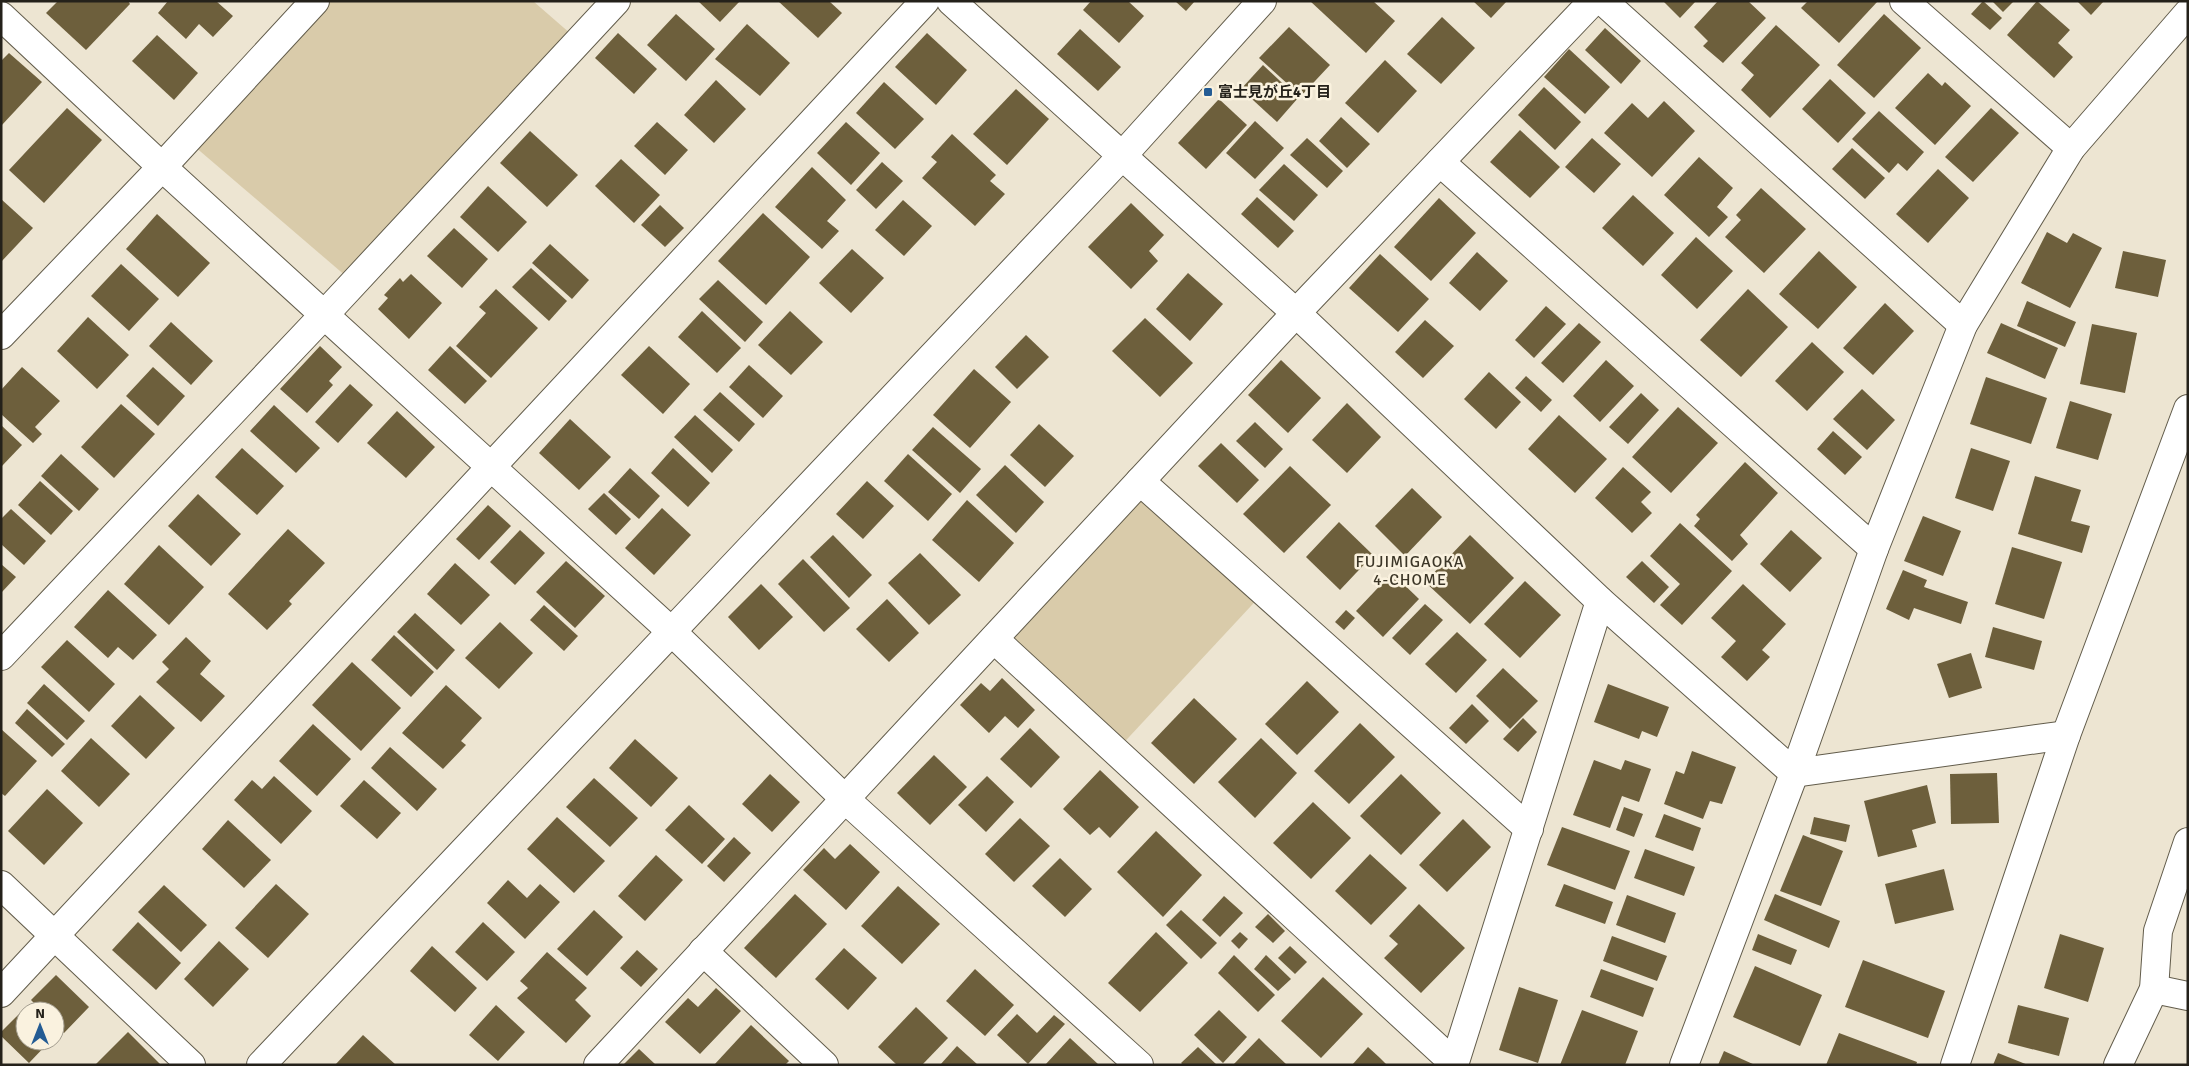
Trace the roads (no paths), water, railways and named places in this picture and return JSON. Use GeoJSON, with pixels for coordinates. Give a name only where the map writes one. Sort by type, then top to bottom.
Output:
{"type":"FeatureCollection","features":[{"type":"Feature","properties":{"kind":"street"},"geometry":{"type":"LineString","coordinates":[[1,12],[11,1]]}},
{"type":"Feature","properties":{"kind":"street"},"geometry":{"type":"LineString","coordinates":[[1,335],[162,167],[315,1]]}},
{"type":"Feature","properties":{"kind":"street"},"geometry":{"type":"LineString","coordinates":[[1,656],[324,315],[616,1]]}},
{"type":"Feature","properties":{"kind":"street"},"geometry":{"type":"LineString","coordinates":[[1,993],[925,1]]}},
{"type":"Feature","properties":{"kind":"street"},"geometry":{"type":"LineString","coordinates":[[951,1],[1296,313],[1600,601],[1794,773],[2066,734]]}},
{"type":"Feature","properties":{"kind":"street"},"geometry":{"type":"LineString","coordinates":[[261,1065],[1122,156],[1262,1]]}},
{"type":"Feature","properties":{"kind":"street"},"geometry":{"type":"LineString","coordinates":[[598,1065],[1296,313],[1593,1]]}},
{"type":"Feature","properties":{"kind":"street"},"geometry":{"type":"LineString","coordinates":[[1603,1],[1963,325]]}},
{"type":"Feature","properties":{"kind":"street"},"geometry":{"type":"LineString","coordinates":[[1904,1],[2071,148]]}},
{"type":"Feature","properties":{"kind":"street"},"geometry":{"type":"LineString","coordinates":[[1684,1065],[1794,773],[1874,549],[1963,325],[2071,148],[2188,13]]}},
{"type":"Feature","properties":{"kind":"street"},"geometry":{"type":"LineString","coordinates":[[1,16],[162,167],[672,632],[845,799],[1139,1065]]}},
{"type":"Feature","properties":{"kind":"street"},"geometry":{"type":"LineString","coordinates":[[1440,162],[1874,549]]}},
{"type":"Feature","properties":{"kind":"street"},"geometry":{"type":"LineString","coordinates":[[1954,1065],[2066,734],[2188,409]]}},
{"type":"Feature","properties":{"kind":"street"},"geometry":{"type":"LineString","coordinates":[[1140,481],[1529,829]]}},
{"type":"Feature","properties":{"kind":"street"},"geometry":{"type":"LineString","coordinates":[[994,639],[1455,1065],[1600,601]]}},
{"type":"Feature","properties":{"kind":"street"},"geometry":{"type":"LineString","coordinates":[[2118,1065],[2154,989],[2158,930],[2188,842]]}},
{"type":"Feature","properties":{"kind":"street"},"geometry":{"type":"LineString","coordinates":[[1,885],[191,1065]]}},
{"type":"Feature","properties":{"kind":"street"},"geometry":{"type":"LineString","coordinates":[[704,952],[824,1065]]}},
{"type":"Feature","properties":{"kind":"street"},"geometry":{"type":"LineString","coordinates":[[2154,989],[2188,996]]}},
{"type":"Feature","properties":{"kind":"place","name":"富士見が丘4丁目"},"geometry":{"type":"Point","coordinates":[1208,92]}},
{"type":"Feature","properties":{"kind":"district","name":"FUJIMIGAOKA 4-CHOME"},"geometry":{"type":"Point","coordinates":[1410,571]}}]}
